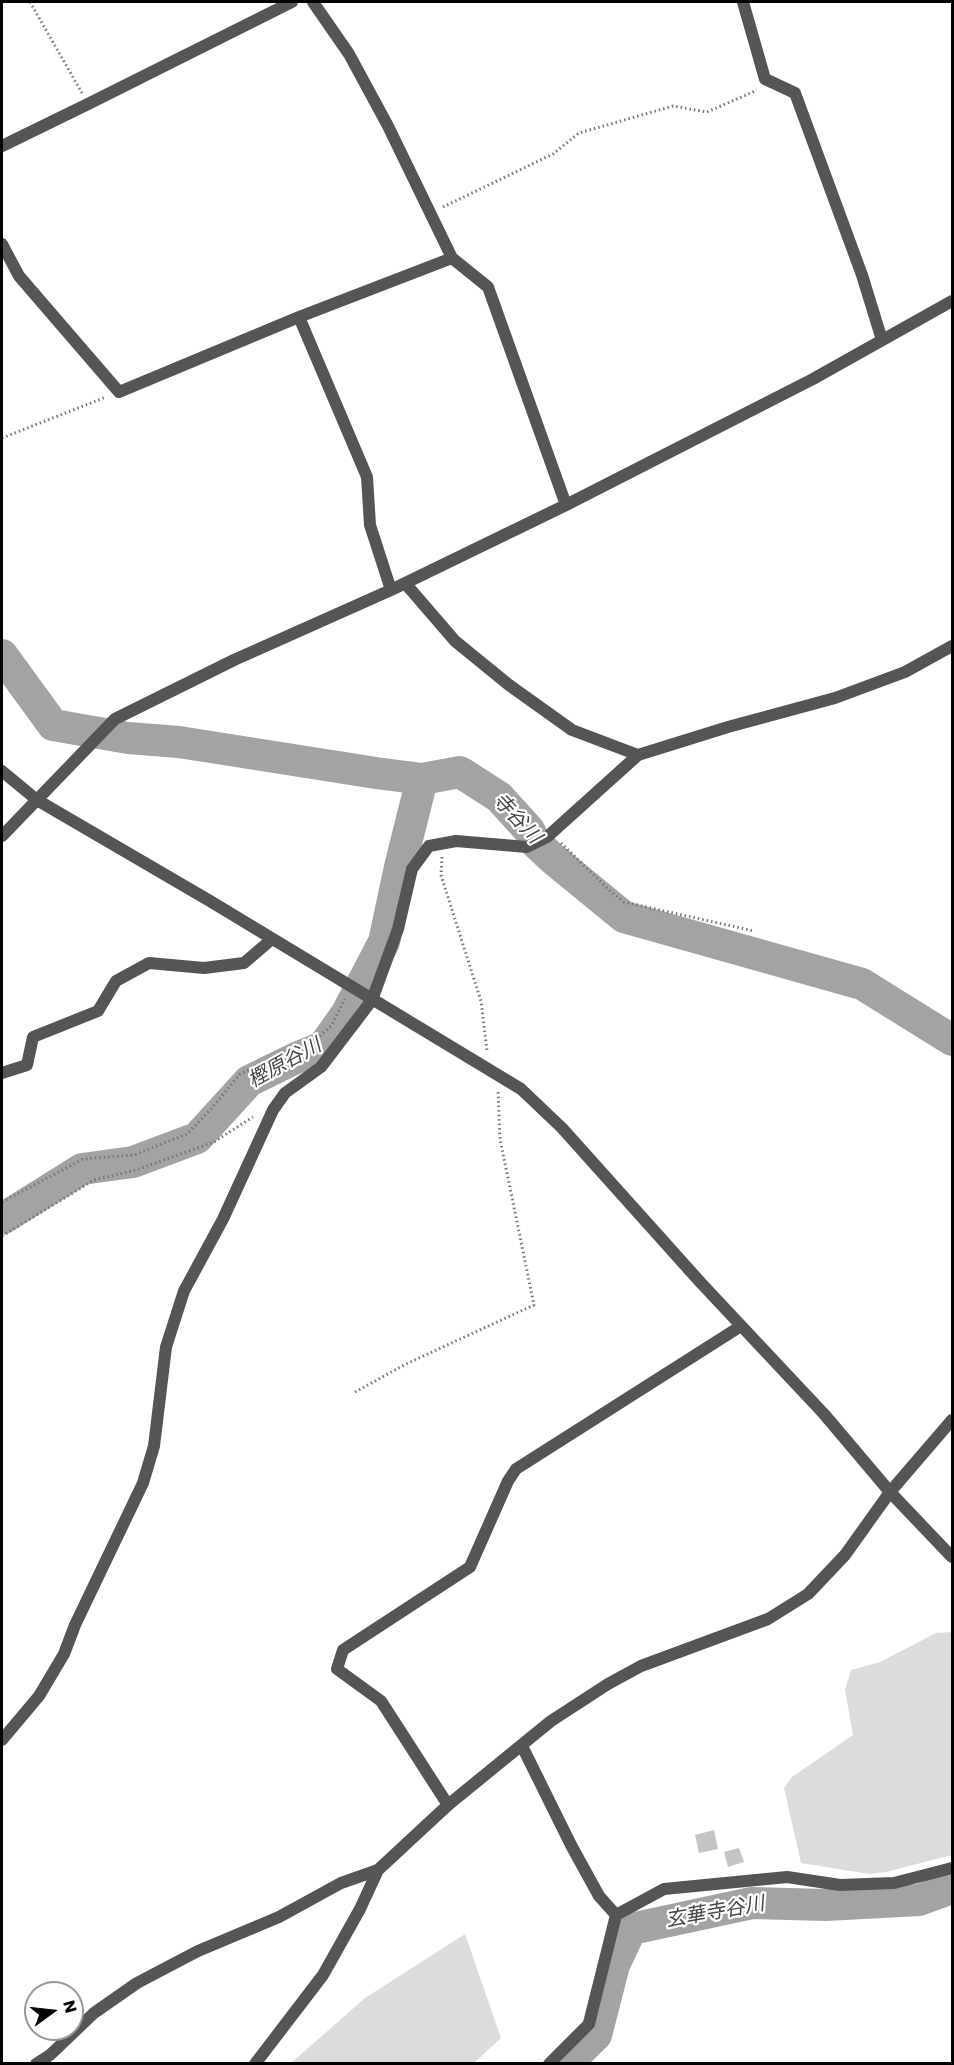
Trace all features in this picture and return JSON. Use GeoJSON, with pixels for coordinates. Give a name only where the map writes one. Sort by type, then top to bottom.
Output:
{"type":"FeatureCollection","features":[{"type":"Feature","properties":{"kind":"street"},"geometry":{"type":"LineString","coordinates":[[2,146],[292,2]]}},
{"type":"Feature","properties":{"kind":"street"},"geometry":{"type":"LineString","coordinates":[[313,2],[349,54],[388,126],[452,258],[488,287],[566,505]]}},
{"type":"Feature","properties":{"kind":"street"},"geometry":{"type":"LineString","coordinates":[[743,2],[765,79],[795,93],[862,276],[882,340]]}},
{"type":"Feature","properties":{"kind":"street"},"geometry":{"type":"LineString","coordinates":[[2,244],[19,276],[119,392],[299,316],[452,258]]}},
{"type":"Feature","properties":{"kind":"street"},"geometry":{"type":"LineString","coordinates":[[2,836],[114,719],[234,660],[391,590],[566,505],[813,379],[952,301]]}},
{"type":"Feature","properties":{"kind":"street"},"geometry":{"type":"LineString","coordinates":[[299,316],[367,477],[370,525],[391,590]]}},
{"type":"Feature","properties":{"kind":"street"},"geometry":{"type":"LineString","coordinates":[[405,583],[455,641],[509,685],[572,730],[638,755]]}},
{"type":"Feature","properties":{"kind":"street"},"geometry":{"type":"LineString","coordinates":[[2,1740],[39,1696],[64,1654],[75,1625],[142,1483],[154,1446],[166,1347],[184,1291],[223,1219],[273,1110],[285,1093],[321,1066],[372,1000],[398,929],[412,869],[429,846],[456,841],[527,848],[549,835],[638,755],[728,727],[835,699],[905,672],[952,646]]}},
{"type":"Feature","properties":{"kind":"street"},"geometry":{"type":"LineString","coordinates":[[2,771],[37,800],[520,1089],[562,1128],[952,1557]]}},
{"type":"Feature","properties":{"kind":"street"},"geometry":{"type":"LineString","coordinates":[[2,1073],[27,1065],[33,1037],[98,1011],[116,981],[149,963],[204,968],[244,963],[272,939]]}},
{"type":"Feature","properties":{"kind":"street"},"geometry":{"type":"LineString","coordinates":[[448,1805],[381,1701],[337,1669],[343,1650],[470,1567],[508,1481],[516,1469],[741,1326]]}},
{"type":"Feature","properties":{"kind":"street"},"geometry":{"type":"LineString","coordinates":[[255,2064],[323,1975],[360,1909],[378,1870],[448,1805],[551,1721],[608,1684],[641,1666],[768,1619],[808,1594],[845,1555],[891,1492],[952,1420]]}},
{"type":"Feature","properties":{"kind":"street"},"geometry":{"type":"LineString","coordinates":[[522,1746],[598,1896],[616,1915]]}},
{"type":"Feature","properties":{"kind":"street"},"geometry":{"type":"LineString","coordinates":[[549,2064],[589,2024],[616,1915],[664,1889],[787,1876],[840,1886],[894,1883],[952,1868]]}},
{"type":"Feature","properties":{"kind":"street"},"geometry":{"type":"LineString","coordinates":[[36,2064],[50,2055],[94,2013],[137,1983],[198,1951],[279,1917],[341,1883],[378,1870]]}},
{"type":"Feature","properties":{"kind":"path"},"geometry":{"type":"LineString","coordinates":[[30,2],[88,105]]}},
{"type":"Feature","properties":{"kind":"path"},"geometry":{"type":"LineString","coordinates":[[431,213],[553,154],[579,133],[673,106],[707,112],[753,92],[765,79]]}},
{"type":"Feature","properties":{"kind":"path"},"geometry":{"type":"LineString","coordinates":[[2,438],[119,392]]}},
{"type":"Feature","properties":{"kind":"path"},"geometry":{"type":"LineString","coordinates":[[549,835],[624,902],[754,931]]}},
{"type":"Feature","properties":{"kind":"path"},"geometry":{"type":"LineString","coordinates":[[355,1392],[406,1364],[534,1305],[500,1139],[493,1071],[482,1001],[441,874],[444,843]]}},
{"type":"Feature","properties":{"kind":"path"},"geometry":{"type":"LineString","coordinates":[[2,1202],[83,1159],[134,1155],[187,1134],[240,1074],[283,1052],[311,1044],[331,1026],[351,987]]}},
{"type":"Feature","properties":{"kind":"path"},"geometry":{"type":"LineString","coordinates":[[2,1236],[94,1180],[136,1170],[214,1142],[253,1117]]}},
{"type":"Feature","properties":{"kind":"shaded area"},"geometry":{"type":"Polygon","coordinates":[[[952,1632],[952,1855],[886,1872],[869,1874],[801,1863],[784,1788],[792,1777],[853,1735],[845,1690],[851,1670],[880,1662],[936,1633],[952,1632]]]}},
{"type":"Feature","properties":{"kind":"shaded area"},"geometry":{"type":"Polygon","coordinates":[[[465,1934],[501,2038],[474,2063],[291,2063],[365,1998],[465,1934]]]}},
{"type":"Feature","properties":{"kind":"building"},"geometry":{"type":"Polygon","coordinates":[[[714,1830],[718,1849],[699,1853],[695,1835],[714,1830]]]}},
{"type":"Feature","properties":{"kind":"building"},"geometry":{"type":"Polygon","coordinates":[[[739,1848],[744,1862],[728,1867],[724,1852],[739,1848]]]}},
{"type":"Feature","properties":{"kind":"waterway","name":"寺谷川"},"geometry":{"type":"LineString","coordinates":[[2,655],[53,725],[128,738],[179,742],[422,779],[460,772],[499,797],[529,830],[536,843],[624,917],[862,984],[952,1040]]}},
{"type":"Feature","properties":{"kind":"waterway","name":"樫原谷川"},"geometry":{"type":"LineString","coordinates":[[2,1219],[82,1169],[133,1162],[197,1138],[249,1081],[323,1047],[347,1013],[384,942],[422,779]]}},
{"type":"Feature","properties":{"kind":"waterway","name":"玄華寺谷川"},"geometry":{"type":"LineString","coordinates":[[566,2064],[596,2035],[614,1965],[631,1929],[752,1903],[826,1905],[919,1900],[952,1888]]}}]}
